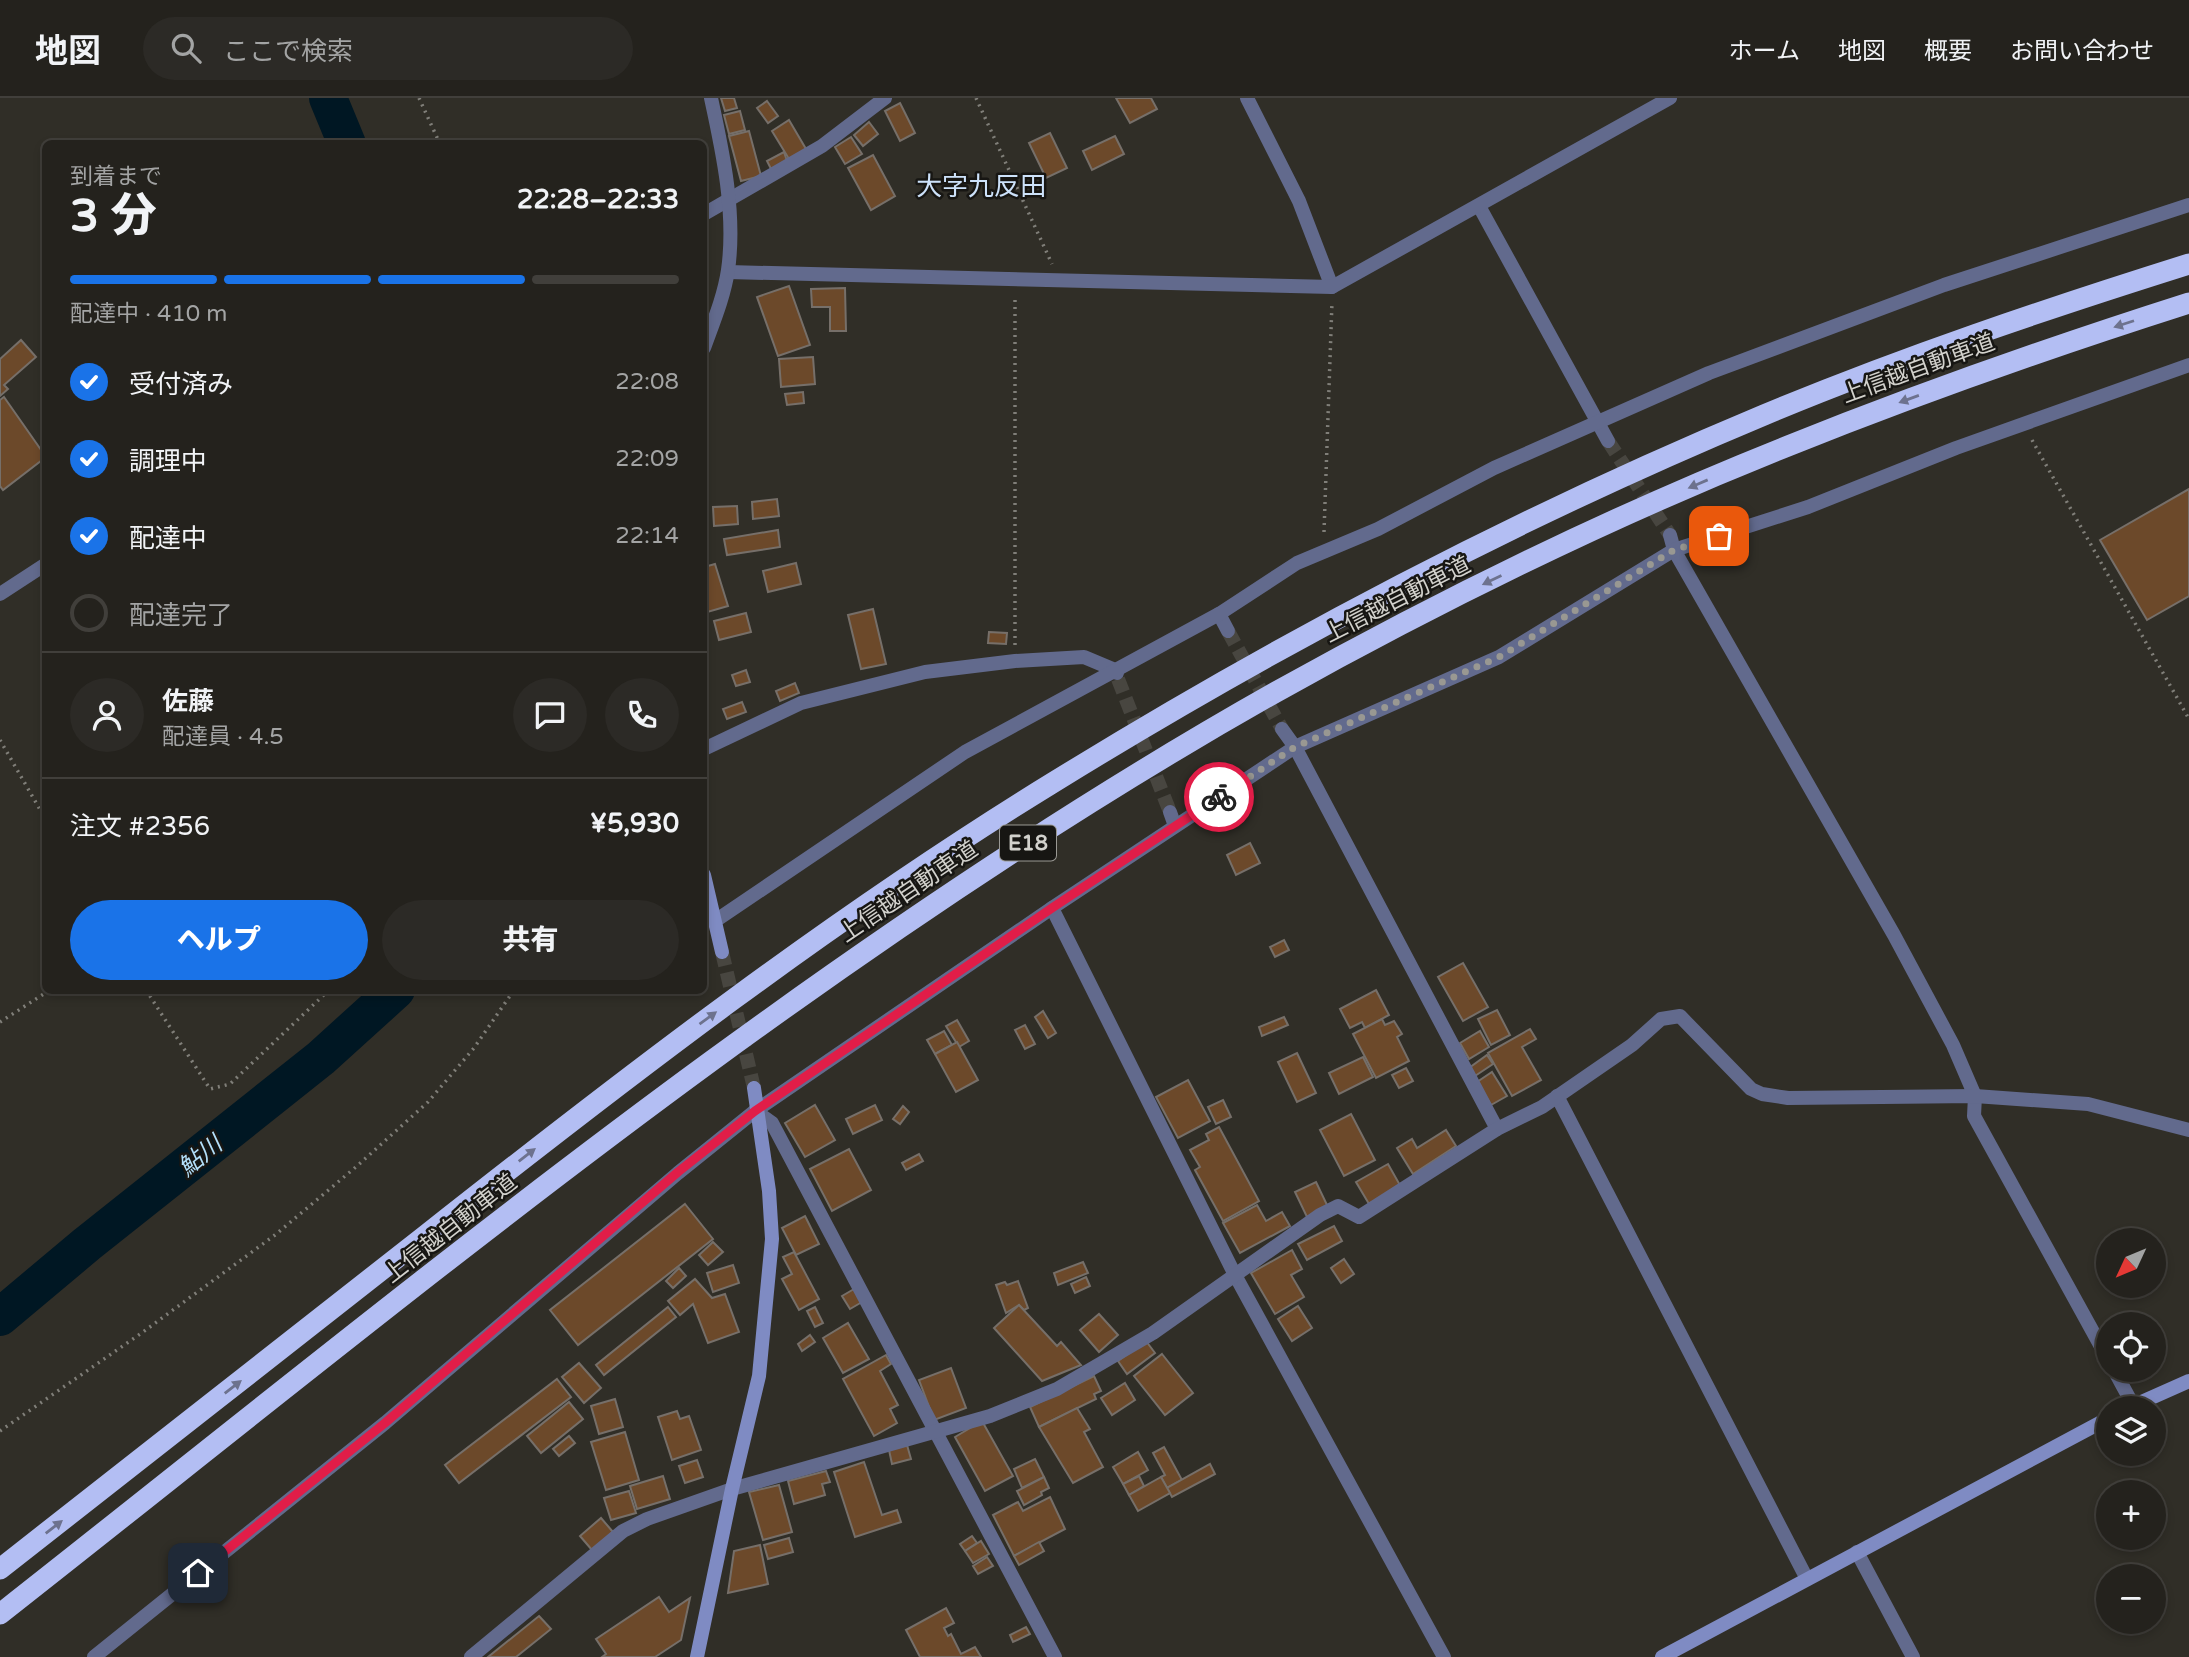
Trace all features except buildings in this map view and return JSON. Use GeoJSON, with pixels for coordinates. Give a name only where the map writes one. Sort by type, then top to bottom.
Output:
{"type":"FeatureCollection","features":[{"type":"Feature","properties":{"kind":"highway","name":"上信越自動車道"},"geometry":{"type":"LineString","coordinates":[[0,1569],[561,1128],[678,1040],[867,904],[1073,770],[1353,608],[1556,506],[1765,414],[1872,372],[1983,331],[2189,264]]}},
{"type":"Feature","properties":{"kind":"highway","name":"上信越自動車道"},"geometry":{"type":"LineString","coordinates":[[0,1614],[463,1251],[703,1068],[888,935],[979,874],[1177,751],[1274,693],[1373,640],[1577,538],[1677,493],[1783,447],[1891,405],[2189,303]]}},
{"type":"Feature","properties":{"kind":"street"},"geometry":{"type":"LineString","coordinates":[[707,340],[728,272],[731,245],[729,200],[711,98]]}},
{"type":"Feature","properties":{"kind":"street"},"geometry":{"type":"LineString","coordinates":[[707,212],[822,146],[885,98]]}},
{"type":"Feature","properties":{"kind":"street"},"geometry":{"type":"LineString","coordinates":[[1247,98],[1299,201],[1332,287]]}},
{"type":"Feature","properties":{"kind":"street"},"geometry":{"type":"LineString","coordinates":[[728,272],[1332,287],[1479,206],[1648,103],[1670,98]]}},
{"type":"Feature","properties":{"kind":"street"},"geometry":{"type":"LineString","coordinates":[[715,921],[965,752],[1117,674],[1219,614],[1297,563],[1378,529],[1494,468],[1709,373],[1944,285],[2189,205]]}},
{"type":"Feature","properties":{"kind":"street"},"geometry":{"type":"LineString","coordinates":[[1479,206],[1608,440]]}},
{"type":"Feature","properties":{"kind":"street"},"geometry":{"type":"LineString","coordinates":[[93,1657],[385,1423],[678,1172],[755,1111],[1052,908],[1173,819],[1295,747],[1499,657],[1674,550],[1808,507],[1955,448],[2189,365]]}},
{"type":"Feature","properties":{"kind":"street"},"geometry":{"type":"LineString","coordinates":[[1670,535],[1674,550],[1894,935],[1953,1045],[1975,1096],[1974,1116],[2096,1337]]}},
{"type":"Feature","properties":{"kind":"street"},"geometry":{"type":"LineString","coordinates":[[0,594],[42,567]]}},
{"type":"Feature","properties":{"kind":"street"},"geometry":{"type":"LineString","coordinates":[[1219,614],[1228,631]]}},
{"type":"Feature","properties":{"kind":"street"},"geometry":{"type":"LineString","coordinates":[[707,747],[801,703],[925,672],[1015,661],[1084,657],[1117,674]]}},
{"type":"Feature","properties":{"kind":"street"},"geometry":{"type":"LineString","coordinates":[[1282,729],[1295,747],[1497,1129]]}},
{"type":"Feature","properties":{"kind":"street"},"geometry":{"type":"LineString","coordinates":[[707,888],[722,952]]}},
{"type":"Feature","properties":{"kind":"street"},"geometry":{"type":"LineString","coordinates":[[1052,908],[1235,1275],[1444,1657]]}},
{"type":"Feature","properties":{"kind":"street"},"geometry":{"type":"LineString","coordinates":[[471,1657],[623,1531],[647,1519],[732,1489],[990,1416],[1057,1389],[1153,1333],[1320,1215],[1338,1206],[1359,1217],[1497,1129],[1542,1107],[1632,1045],[1661,1019],[1680,1016],[1751,1089],[1762,1094],[1788,1098],[1975,1096],[2088,1104],[2189,1130]]}},
{"type":"Feature","properties":{"kind":"street"},"geometry":{"type":"LineString","coordinates":[[697,1657],[759,1376],[772,1239],[769,1191],[755,1111],[754,1088]]}},
{"type":"Feature","properties":{"kind":"street"},"geometry":{"type":"LineString","coordinates":[[1557,1096],[1807,1579]]}},
{"type":"Feature","properties":{"kind":"street"},"geometry":{"type":"LineString","coordinates":[[755,1111],[772,1123],[1055,1657]]}},
{"type":"Feature","properties":{"kind":"street"},"geometry":{"type":"LineString","coordinates":[[2158,1396],[2187,1385]]}},
{"type":"Feature","properties":{"kind":"street"},"geometry":{"type":"LineString","coordinates":[[1662,1657],[2096,1425]]}},
{"type":"Feature","properties":{"kind":"street"},"geometry":{"type":"LineString","coordinates":[[1857,1552],[1913,1657]]}},
{"type":"Feature","properties":{"kind":"path"},"geometry":{"type":"LineString","coordinates":[[419,98],[438,140]]}},
{"type":"Feature","properties":{"kind":"path"},"geometry":{"type":"LineString","coordinates":[[976,98],[1060,282]]}},
{"type":"Feature","properties":{"kind":"path"},"geometry":{"type":"LineString","coordinates":[[1015,280],[1015,661]]}},
{"type":"Feature","properties":{"kind":"path"},"geometry":{"type":"LineString","coordinates":[[1323,552],[1332,287]]}},
{"type":"Feature","properties":{"kind":"path"},"geometry":{"type":"LineString","coordinates":[[2023,425],[2189,719]]}},
{"type":"Feature","properties":{"kind":"path"},"geometry":{"type":"LineString","coordinates":[[0,740],[42,813]]}},
{"type":"Feature","properties":{"kind":"path"},"geometry":{"type":"LineString","coordinates":[[0,1022],[44,994]]}},
{"type":"Feature","properties":{"kind":"path"},"geometry":{"type":"LineString","coordinates":[[149,994],[210,1089],[230,1084],[325,994]]}},
{"type":"Feature","properties":{"kind":"path"},"geometry":{"type":"LineString","coordinates":[[0,1431],[143,1332],[275,1235],[357,1166],[428,1102],[474,1048],[511,994]]}},
{"type":"Feature","properties":{"kind":"waterway","name":"鮎川"},"geometry":{"type":"LineString","coordinates":[[328,98],[345,140]]}},
{"type":"Feature","properties":{"kind":"waterway","name":"鮎川"},"geometry":{"type":"LineString","coordinates":[[0,1317],[87,1244],[321,1058],[392,994]]}},
{"type":"Feature","properties":{"kind":"tunnel"},"geometry":{"type":"LineString","coordinates":[[1608,441],[1670,535]]}},
{"type":"Feature","properties":{"kind":"tunnel"},"geometry":{"type":"LineString","coordinates":[[1228,631],[1282,729]]}},
{"type":"Feature","properties":{"kind":"tunnel"},"geometry":{"type":"LineString","coordinates":[[1118,679],[1170,812]]}},
{"type":"Feature","properties":{"kind":"tunnel"},"geometry":{"type":"LineString","coordinates":[[722,952],[754,1088]]}},
{"type":"Feature","properties":{"kind":"way so far"},"geometry":{"type":"LineString","coordinates":[[1219,797],[1295,747],[1499,657],[1674,550],[1719,536]]}},
{"type":"Feature","properties":{"kind":"district","name":"大字九反田"},"geometry":{"type":"Point","coordinates":[981,186]}},
{"type":"Feature","properties":{"kind":"route"},"geometry":{"type":"LineString","coordinates":[[198,1573],[385,1423],[678,1172],[755,1111],[1219,797]]}}]}
